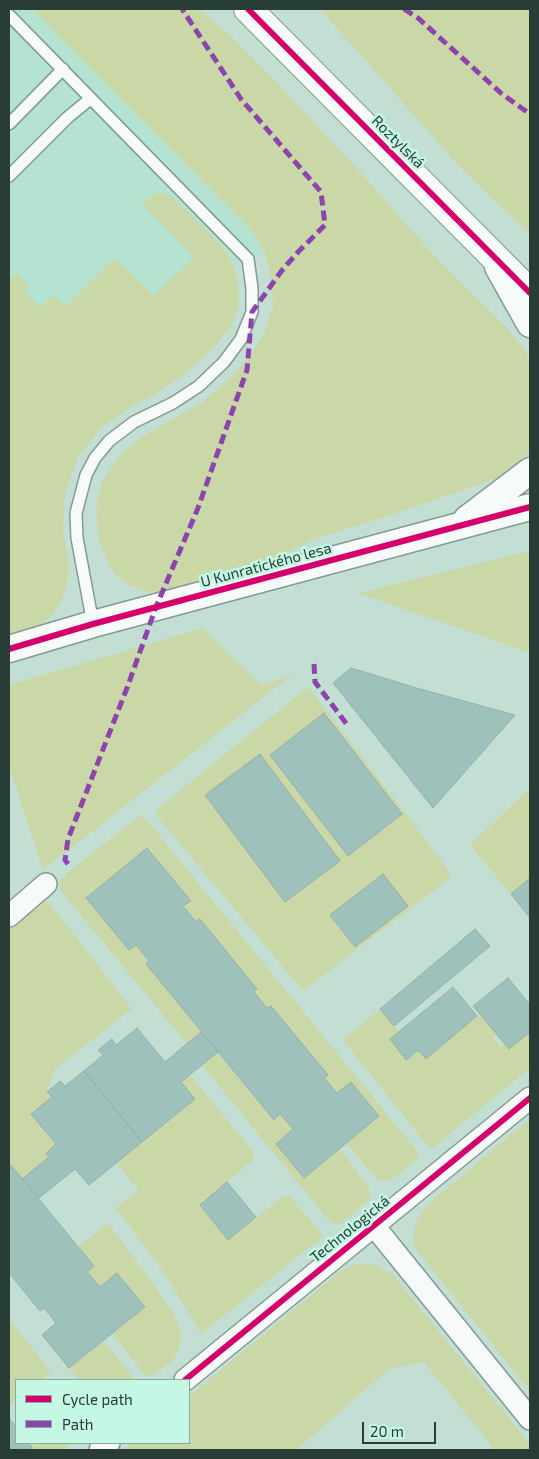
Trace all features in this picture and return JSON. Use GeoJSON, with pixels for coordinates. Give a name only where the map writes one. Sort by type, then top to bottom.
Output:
{"type":"FeatureCollection","features":[{"type":"Feature","properties":{"kind":"main road","name":"Roztylská"},"geometry":{"type":"LineString","coordinates":[[248,9],[530,293]]}},
{"type":"Feature","properties":{"kind":"street"},"geometry":{"type":"LineString","coordinates":[[489,251],[530,324]]}},
{"type":"Feature","properties":{"kind":"street"},"geometry":{"type":"LineString","coordinates":[[457,527],[530,471]]}},
{"type":"Feature","properties":{"kind":"street","name":"U Kunratického lesa"},"geometry":{"type":"LineString","coordinates":[[9,649],[92,624],[530,507]]}},
{"type":"Feature","properties":{"kind":"street"},"geometry":{"type":"LineString","coordinates":[[9,916],[46,884]]}},
{"type":"Feature","properties":{"kind":"street","name":"Technologická"},"geometry":{"type":"LineString","coordinates":[[186,1379],[530,1098]]}},
{"type":"Feature","properties":{"kind":"street","name":"Technologická"},"geometry":{"type":"LineString","coordinates":[[374,1226],[530,1419]]}},
{"type":"Feature","properties":{"kind":"lane"},"geometry":{"type":"LineString","coordinates":[[9,15],[248,259],[252,288],[252,312],[241,339],[224,362],[199,386],[173,403],[134,422],[109,441],[95,458],[86,475],[76,513],[77,538],[92,624]]}},
{"type":"Feature","properties":{"kind":"lane"},"geometry":{"type":"LineString","coordinates":[[9,124],[63,69]]}},
{"type":"Feature","properties":{"kind":"lane"},"geometry":{"type":"LineString","coordinates":[[9,176],[67,118],[90,99]]}},
{"type":"Feature","properties":{"kind":"shaded area"},"geometry":{"type":"Polygon","coordinates":[[[9,9],[32,9],[250,229],[264,251],[233,265],[9,385],[9,9]]]}},
{"type":"Feature","properties":{"kind":"shaded area"},"geometry":{"type":"Polygon","coordinates":[[[32,9],[200,9],[230,35],[361,173],[439,261],[504,325],[525,350],[530,359],[530,452],[495,479],[312,540],[263,564],[160,592],[144,591],[129,585],[116,575],[109,565],[98,538],[96,507],[102,482],[120,455],[142,437],[204,401],[229,379],[250,356],[264,334],[273,306],[272,280],[264,251],[250,229],[32,9]]]}},
{"type":"Feature","properties":{"kind":"shaded area"},"geometry":{"type":"Polygon","coordinates":[[[320,9],[530,9],[530,235],[457,164],[320,9]]]}},
{"type":"Feature","properties":{"kind":"shaded area"},"geometry":{"type":"Polygon","coordinates":[[[163,193],[173,197],[222,246],[231,260],[238,280],[239,306],[231,327],[212,350],[191,369],[154,395],[132,406],[101,428],[79,455],[65,494],[63,530],[68,557],[68,578],[63,598],[51,616],[39,626],[9,634],[9,281],[17,273],[29,286],[24,292],[41,307],[53,295],[65,307],[115,258],[154,296],[194,257],[142,204],[154,194],[163,193]]]}},
{"type":"Feature","properties":{"kind":"shaded area"},"geometry":{"type":"Polygon","coordinates":[[[530,551],[530,653],[358,593],[530,551]]]}},
{"type":"Feature","properties":{"kind":"shaded area"},"geometry":{"type":"Polygon","coordinates":[[[203,628],[261,685],[293,674],[43,870],[9,766],[9,685],[203,628]]]}},
{"type":"Feature","properties":{"kind":"shaded area"},"geometry":{"type":"Polygon","coordinates":[[[308,687],[450,873],[449,878],[441,885],[303,991],[157,816],[156,812],[158,808],[308,687]]]}},
{"type":"Feature","properties":{"kind":"shaded area"},"geometry":{"type":"Polygon","coordinates":[[[530,788],[530,878],[511,894],[470,845],[530,788]]]}},
{"type":"Feature","properties":{"kind":"shaded area"},"geometry":{"type":"Polygon","coordinates":[[[142,814],[417,1151],[418,1159],[388,1182],[377,1179],[346,1143],[379,1115],[352,1082],[337,1093],[324,1078],[328,1075],[271,1006],[267,1008],[254,992],[257,989],[183,907],[190,900],[148,848],[86,898],[129,950],[136,945],[149,961],[146,964],[201,1032],[187,1044],[60,890],[59,882],[66,874],[142,814]]]}},
{"type":"Feature","properties":{"kind":"shaded area"},"geometry":{"type":"Polygon","coordinates":[[[43,900],[50,904],[132,1009],[55,1069],[47,1092],[52,1097],[31,1114],[56,1144],[46,1152],[49,1157],[22,1179],[9,1163],[9,923],[43,900]]]}},
{"type":"Feature","properties":{"kind":"shaded area"},"geometry":{"type":"Polygon","coordinates":[[[380,1009],[399,1031],[390,1039],[406,1059],[418,1050],[426,1059],[480,1014],[497,1035],[493,1038],[500,1046],[504,1043],[509,1049],[530,1032],[530,1068],[434,1147],[430,1147],[343,1040],[380,1009]]]}},
{"type":"Feature","properties":{"kind":"shaded area"},"geometry":{"type":"Polygon","coordinates":[[[218,1052],[274,1120],[280,1114],[293,1129],[276,1144],[304,1178],[340,1148],[370,1191],[369,1200],[340,1224],[330,1222],[202,1065],[218,1052]]]}},
{"type":"Feature","properties":{"kind":"shaded area"},"geometry":{"type":"Polygon","coordinates":[[[190,1075],[252,1150],[254,1155],[254,1159],[200,1205],[228,1239],[283,1197],[289,1196],[321,1234],[321,1238],[201,1334],[164,1273],[116,1208],[138,1190],[117,1163],[195,1099],[181,1082],[190,1075]]]}},
{"type":"Feature","properties":{"kind":"shaded area"},"geometry":{"type":"Polygon","coordinates":[[[530,1119],[530,1391],[415,1248],[413,1234],[417,1221],[427,1205],[530,1119]]]}},
{"type":"Feature","properties":{"kind":"shaded area"},"geometry":{"type":"Polygon","coordinates":[[[108,1223],[174,1314],[181,1335],[179,1348],[173,1360],[153,1376],[145,1375],[112,1333],[145,1307],[118,1273],[100,1287],[87,1272],[94,1266],[78,1247],[108,1223]]]}},
{"type":"Feature","properties":{"kind":"shaded area"},"geometry":{"type":"Polygon","coordinates":[[[360,1263],[379,1266],[393,1275],[530,1444],[530,1450],[495,1450],[424,1362],[389,1369],[296,1450],[122,1450],[130,1444],[190,1444],[190,1395],[342,1270],[360,1263]]]}},
{"type":"Feature","properties":{"kind":"shaded area"},"geometry":{"type":"Polygon","coordinates":[[[9,1319],[51,1372],[43,1379],[15,1379],[15,1402],[9,1407],[9,1319]]]}},
{"type":"Feature","properties":{"kind":"shaded area"},"geometry":{"type":"Polygon","coordinates":[[[104,1341],[133,1379],[78,1379],[69,1368],[104,1341]]]}},
{"type":"Feature","properties":{"kind":"shaded area"},"geometry":{"type":"Polygon","coordinates":[[[37,1444],[72,1444],[63,1450],[28,1450],[37,1444]]]}},
{"type":"Feature","properties":{"kind":"building"},"geometry":{"type":"Polygon","coordinates":[[[351,668],[515,715],[433,808],[333,683],[351,668]]]}},
{"type":"Feature","properties":{"kind":"building"},"geometry":{"type":"Polygon","coordinates":[[[324,713],[402,814],[348,856],[270,755],[324,713]]]}},
{"type":"Feature","properties":{"kind":"building"},"geometry":{"type":"Polygon","coordinates":[[[260,754],[340,861],[285,902],[205,795],[260,754]]]}},
{"type":"Feature","properties":{"kind":"building"},"geometry":{"type":"Polygon","coordinates":[[[147,848],[191,901],[183,906],[196,922],[200,919],[257,989],[254,992],[267,1008],[271,1006],[328,1075],[324,1078],[337,1093],[351,1082],[379,1116],[304,1178],[276,1144],[293,1129],[280,1114],[274,1120],[146,964],[149,961],[136,945],[129,950],[86,898],[147,848]]]}},
{"type":"Feature","properties":{"kind":"building"},"geometry":{"type":"Polygon","coordinates":[[[383,874],[408,906],[355,947],[330,915],[383,874]]]}},
{"type":"Feature","properties":{"kind":"building"},"geometry":{"type":"Polygon","coordinates":[[[530,878],[530,918],[511,894],[530,878]]]}},
{"type":"Feature","properties":{"kind":"building"},"geometry":{"type":"Polygon","coordinates":[[[475,929],[490,946],[394,1026],[380,1009],[475,929]]]}},
{"type":"Feature","properties":{"kind":"building"},"geometry":{"type":"Polygon","coordinates":[[[508,978],[530,1005],[530,1032],[509,1049],[473,1006],[508,978]]]}},
{"type":"Feature","properties":{"kind":"building"},"geometry":{"type":"Polygon","coordinates":[[[453,987],[477,1016],[426,1059],[418,1050],[406,1060],[390,1039],[453,987]]]}},
{"type":"Feature","properties":{"kind":"building"},"geometry":{"type":"Polygon","coordinates":[[[137,1028],[165,1062],[201,1032],[218,1052],[181,1082],[195,1099],[142,1142],[84,1071],[103,1055],[98,1050],[112,1039],[116,1045],[137,1028]]]}},
{"type":"Feature","properties":{"kind":"building"},"geometry":{"type":"Polygon","coordinates":[[[84,1071],[142,1142],[89,1185],[75,1169],[39,1198],[22,1179],[49,1157],[46,1153],[56,1144],[31,1114],[52,1097],[47,1092],[60,1081],[65,1086],[84,1071]]]}},
{"type":"Feature","properties":{"kind":"building"},"geometry":{"type":"Polygon","coordinates":[[[9,1163],[94,1266],[87,1272],[100,1287],[117,1273],[145,1307],[69,1368],[42,1335],[56,1323],[44,1308],[40,1311],[9,1273],[9,1163]]]}},
{"type":"Feature","properties":{"kind":"building"},"geometry":{"type":"Polygon","coordinates":[[[227,1182],[256,1217],[228,1240],[200,1205],[227,1182]]]}},
{"type":"Feature","properties":{"kind":"building"},"geometry":{"type":"Polygon","coordinates":[[[9,1418],[15,1426],[15,1444],[30,1444],[32,1447],[28,1450],[9,1450],[9,1418]]]}},
{"type":"Feature","properties":{"kind":"marked path"},"geometry":{"type":"LineString","coordinates":[[68,864],[65,860],[68,839],[127,688],[156,607],[198,508],[247,370],[252,312],[283,269],[325,225],[321,192],[241,99],[182,9]]}},
{"type":"Feature","properties":{"kind":"marked path"},"geometry":{"type":"LineString","coordinates":[[404,9],[418,18],[502,94],[530,114]]}},
{"type":"Feature","properties":{"kind":"marked path"},"geometry":{"type":"LineString","coordinates":[[314,664],[315,682],[348,726]]}},
{"type":"Feature","properties":{"kind":"cycle path"},"geometry":{"type":"LineString","coordinates":[[248,9],[530,293]]}},
{"type":"Feature","properties":{"kind":"cycle path"},"geometry":{"type":"LineString","coordinates":[[9,649],[93,624],[530,507]]}},
{"type":"Feature","properties":{"kind":"cycle path"},"geometry":{"type":"LineString","coordinates":[[186,1379],[530,1098]]}}]}
